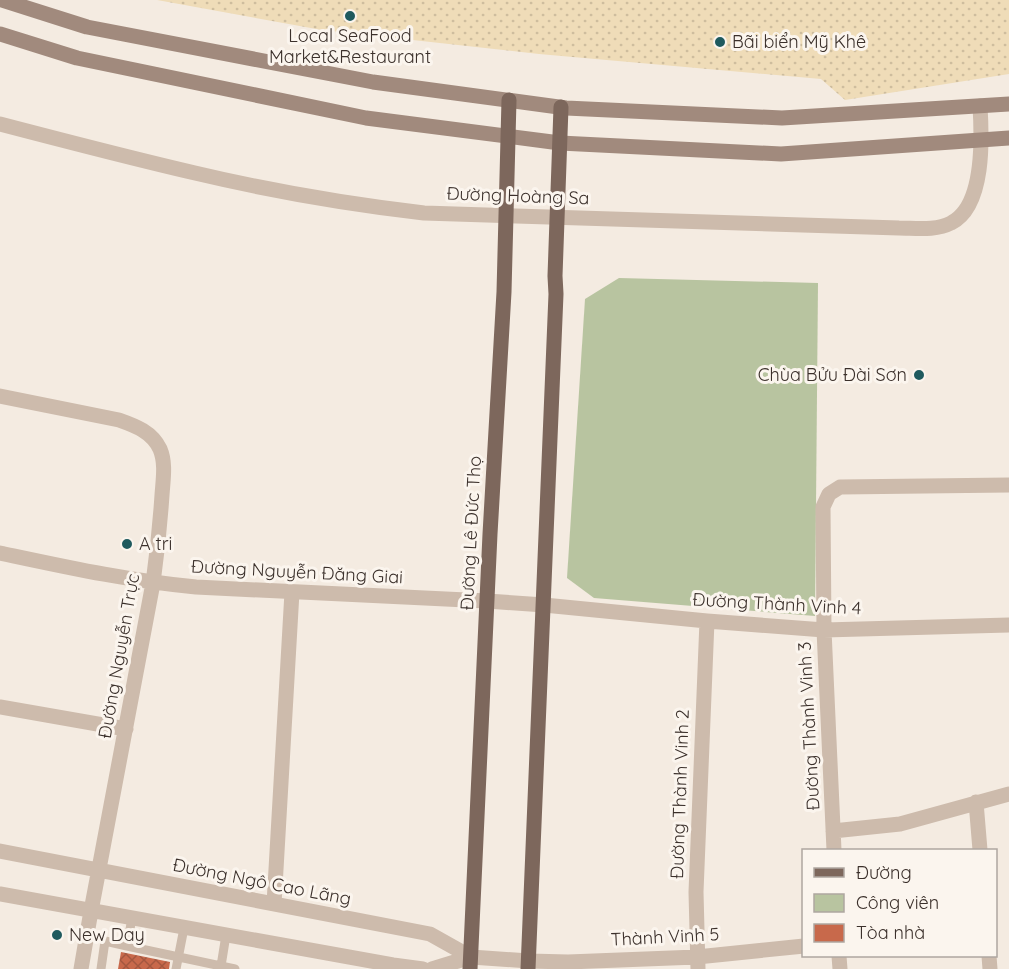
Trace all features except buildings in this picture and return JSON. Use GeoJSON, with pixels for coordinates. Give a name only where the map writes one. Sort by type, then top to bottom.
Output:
{"type":"FeatureCollection","features":[{"type":"Feature","properties":{"kind":"main road"},"geometry":{"type":"LineString","coordinates":[[2,0],[87,27],[374,82],[561,107],[782,118],[1009,104]]}},
{"type":"Feature","properties":{"kind":"main road"},"geometry":{"type":"LineString","coordinates":[[0,34],[77,58],[366,118],[560,143],[781,154],[1009,138]]}},
{"type":"Feature","properties":{"kind":"main road","name":"Đường Lê Đức Thọ"},"geometry":{"type":"LineString","coordinates":[[471,963],[486,601],[504,292],[509,100]]}},
{"type":"Feature","properties":{"kind":"main road"},"geometry":{"type":"LineString","coordinates":[[529,965],[556,294],[561,107]]}},
{"type":"Feature","properties":{"kind":"street","name":"Đường Hoàng Sa"},"geometry":{"type":"LineString","coordinates":[[0,124],[195,174],[316,198],[424,213],[888,228],[939,227],[950,224],[968,208],[975,188],[982,140],[980,106]]}},
{"type":"Feature","properties":{"kind":"street","name":"Đường Nguyễn Trực"},"geometry":{"type":"LineString","coordinates":[[0,396],[120,420],[137,426],[150,435],[159,447],[164,462],[159,539],[153,583],[81,969]]}},
{"type":"Feature","properties":{"kind":"street","name":"Đường Thành Vinh 3"},"geometry":{"type":"LineString","coordinates":[[834,849],[824,630],[823,507],[829,494],[840,486],[1009,485]]}},
{"type":"Feature","properties":{"kind":"street","name":"Đường Nguyễn Đăng Giai"},"geometry":{"type":"LineString","coordinates":[[0,553],[153,583],[544,605]]}},
{"type":"Feature","properties":{"kind":"street"},"geometry":{"type":"LineString","coordinates":[[274,904],[292,592]]}},
{"type":"Feature","properties":{"kind":"street","name":"Đường Thành Vinh 4"},"geometry":{"type":"LineString","coordinates":[[544,605],[824,630],[1009,629]]}},
{"type":"Feature","properties":{"kind":"street","name":"Đường Thành Vinh 2"},"geometry":{"type":"LineString","coordinates":[[697,963],[696,892],[707,621]]}},
{"type":"Feature","properties":{"kind":"street"},"geometry":{"type":"LineString","coordinates":[[0,707],[126,729]]}},
{"type":"Feature","properties":{"kind":"street"},"geometry":{"type":"LineString","coordinates":[[833,831],[900,824],[1009,794]]}},
{"type":"Feature","properties":{"kind":"street"},"geometry":{"type":"LineString","coordinates":[[976,802],[980,849]]}},
{"type":"Feature","properties":{"kind":"street","name":"Đường Ngô Cao Lãng"},"geometry":{"type":"LineString","coordinates":[[0,851],[430,934],[471,963]]}},
{"type":"Feature","properties":{"kind":"street"},"geometry":{"type":"LineString","coordinates":[[0,894],[423,969]]}},
{"type":"Feature","properties":{"kind":"street","name":"Thành Vinh 5"},"geometry":{"type":"LineString","coordinates":[[471,963],[529,965],[568,962],[697,963],[802,946]]}},
{"type":"Feature","properties":{"kind":"street"},"geometry":{"type":"LineString","coordinates":[[432,969],[471,963]]}},
{"type":"Feature","properties":{"kind":"lane"},"geometry":{"type":"LineString","coordinates":[[127,946],[132,918]]}},
{"type":"Feature","properties":{"kind":"lane"},"geometry":{"type":"LineString","coordinates":[[176,969],[184,928]]}},
{"type":"Feature","properties":{"kind":"lane"},"geometry":{"type":"LineString","coordinates":[[221,966],[226,935]]}},
{"type":"Feature","properties":{"kind":"lane"},"geometry":{"type":"LineString","coordinates":[[101,969],[105,942],[235,969]]}},
{"type":"Feature","properties":{"kind":"green space"},"geometry":{"type":"Polygon","coordinates":[[[619,278],[818,283],[815,616],[594,598],[567,578],[585,299],[619,278]]]}},
{"type":"Feature","properties":{"kind":"sand","name":"Bãi biển Mỹ Khê"},"geometry":{"type":"Polygon","coordinates":[[[157,0],[1009,0],[1009,74],[845,100],[821,79],[539,54],[322,30],[157,0]]]}},
{"type":"Feature","properties":{"kind":"place","name":"Local SeaFood Market&Restaurant"},"geometry":{"type":"Point","coordinates":[350,16]}},
{"type":"Feature","properties":{"kind":"place","name":"Bãi biển Mỹ Khê"},"geometry":{"type":"Point","coordinates":[720,42]}},
{"type":"Feature","properties":{"kind":"place","name":"Chùa Bửu Đài Sơn"},"geometry":{"type":"Point","coordinates":[919,375]}},
{"type":"Feature","properties":{"kind":"place","name":"A tri"},"geometry":{"type":"Point","coordinates":[127,544]}},
{"type":"Feature","properties":{"kind":"place","name":"New Day"},"geometry":{"type":"Point","coordinates":[57,935]}}]}
